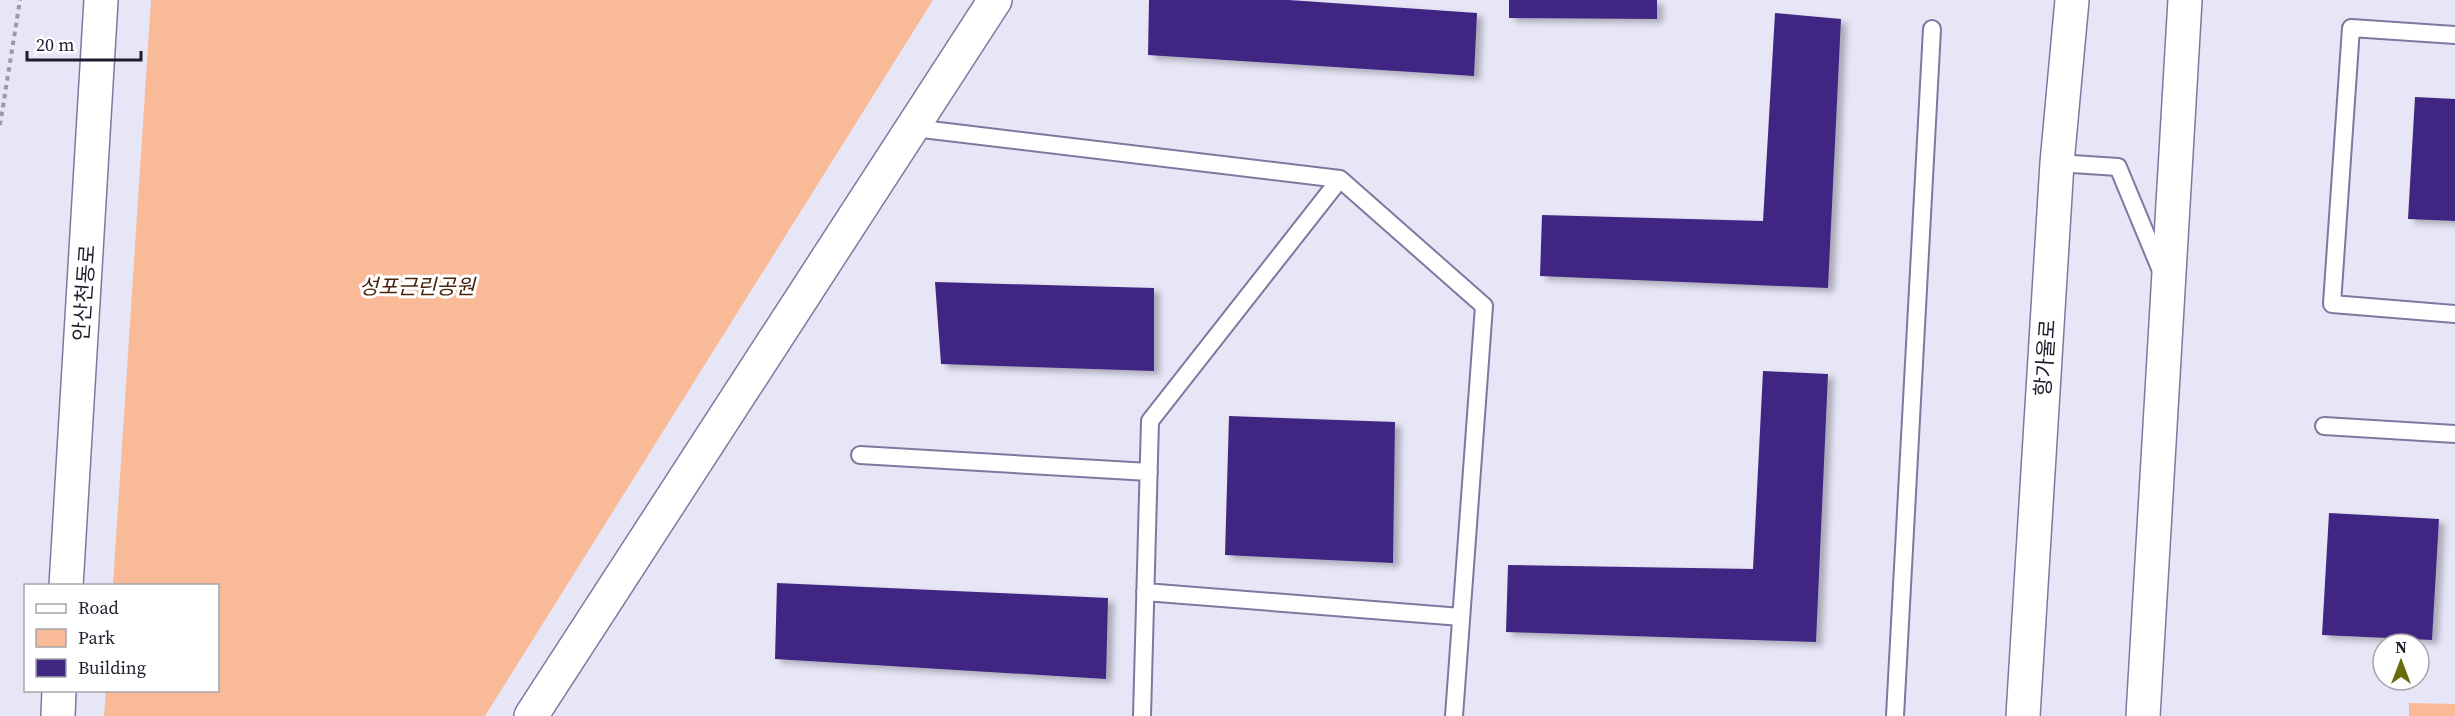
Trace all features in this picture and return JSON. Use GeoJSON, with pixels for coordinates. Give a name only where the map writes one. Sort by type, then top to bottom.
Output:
{"type":"FeatureCollection","features":[{"type":"Feature","properties":{"kind":"street","name":"안산천동로"},"geometry":{"type":"LineString","coordinates":[[66,584],[101,0]]}},
{"type":"Feature","properties":{"kind":"street"},"geometry":{"type":"LineString","coordinates":[[531,716],[915,128],[995,0]]}},
{"type":"Feature","properties":{"kind":"street","name":"항가울로"},"geometry":{"type":"LineString","coordinates":[[2023,716],[2057,163],[2072,0]]}},
{"type":"Feature","properties":{"kind":"street"},"geometry":{"type":"LineString","coordinates":[[2143,716],[2186,0]]}},
{"type":"Feature","properties":{"kind":"street"},"geometry":{"type":"LineString","coordinates":[[58,716],[59,692]]}},
{"type":"Feature","properties":{"kind":"lane"},"geometry":{"type":"LineString","coordinates":[[2455,35],[2351,28],[2332,304],[2455,314]]}},
{"type":"Feature","properties":{"kind":"lane"},"geometry":{"type":"LineString","coordinates":[[1895,716],[1932,29]]}},
{"type":"Feature","properties":{"kind":"lane"},"geometry":{"type":"LineString","coordinates":[[915,128],[1340,179],[1484,306],[1454,716]]}},
{"type":"Feature","properties":{"kind":"lane"},"geometry":{"type":"LineString","coordinates":[[2057,163],[2118,167],[2168,288]]}},
{"type":"Feature","properties":{"kind":"lane"},"geometry":{"type":"LineString","coordinates":[[1142,716],[1150,422],[1340,179]]}},
{"type":"Feature","properties":{"kind":"lane"},"geometry":{"type":"LineString","coordinates":[[2324,426],[2455,434]]}},
{"type":"Feature","properties":{"kind":"lane"},"geometry":{"type":"LineString","coordinates":[[860,455],[1149,472]]}},
{"type":"Feature","properties":{"kind":"lane"},"geometry":{"type":"LineString","coordinates":[[1145,592],[1461,617]]}},
{"type":"Feature","properties":{"kind":"path"},"geometry":{"type":"LineString","coordinates":[[0,125],[20,0]]}},
{"type":"Feature","properties":{"kind":"green space","name":"성포근린공원"},"geometry":{"type":"Polygon","coordinates":[[[151,0],[933,0],[485,716],[104,716],[106,692],[219,692],[219,584],[113,584],[151,0]]]}},
{"type":"Feature","properties":{"kind":"green space"},"geometry":{"type":"Polygon","coordinates":[[[2409,703],[2455,704],[2455,716],[2409,716],[2409,703]]]}},
{"type":"Feature","properties":{"kind":"building"},"geometry":{"type":"Polygon","coordinates":[[[1149,0],[1289,0],[1477,13],[1474,76],[1148,55],[1149,0]]]}},
{"type":"Feature","properties":{"kind":"building"},"geometry":{"type":"Polygon","coordinates":[[[1509,0],[1657,0],[1657,19],[1509,18],[1509,0]]]}},
{"type":"Feature","properties":{"kind":"building"},"geometry":{"type":"Polygon","coordinates":[[[1775,13],[1841,19],[1828,288],[1540,276],[1542,215],[1763,221],[1775,13]]]}},
{"type":"Feature","properties":{"kind":"building"},"geometry":{"type":"Polygon","coordinates":[[[2415,97],[2455,99],[2455,221],[2408,219],[2415,97]]]}},
{"type":"Feature","properties":{"kind":"building"},"geometry":{"type":"Polygon","coordinates":[[[935,282],[1154,288],[1154,371],[941,364],[935,282]]]}},
{"type":"Feature","properties":{"kind":"building"},"geometry":{"type":"Polygon","coordinates":[[[1763,371],[1828,374],[1816,642],[1506,632],[1508,565],[1753,569],[1763,371]]]}},
{"type":"Feature","properties":{"kind":"building"},"geometry":{"type":"Polygon","coordinates":[[[1229,416],[1395,422],[1393,563],[1225,555],[1229,416]]]}},
{"type":"Feature","properties":{"kind":"building"},"geometry":{"type":"Polygon","coordinates":[[[2329,513],[2439,519],[2432,640],[2431,632],[2371,632],[2371,637],[2322,635],[2329,513]]]}},
{"type":"Feature","properties":{"kind":"building"},"geometry":{"type":"Polygon","coordinates":[[[777,583],[1108,598],[1106,679],[775,659],[777,583]]]}}]}
